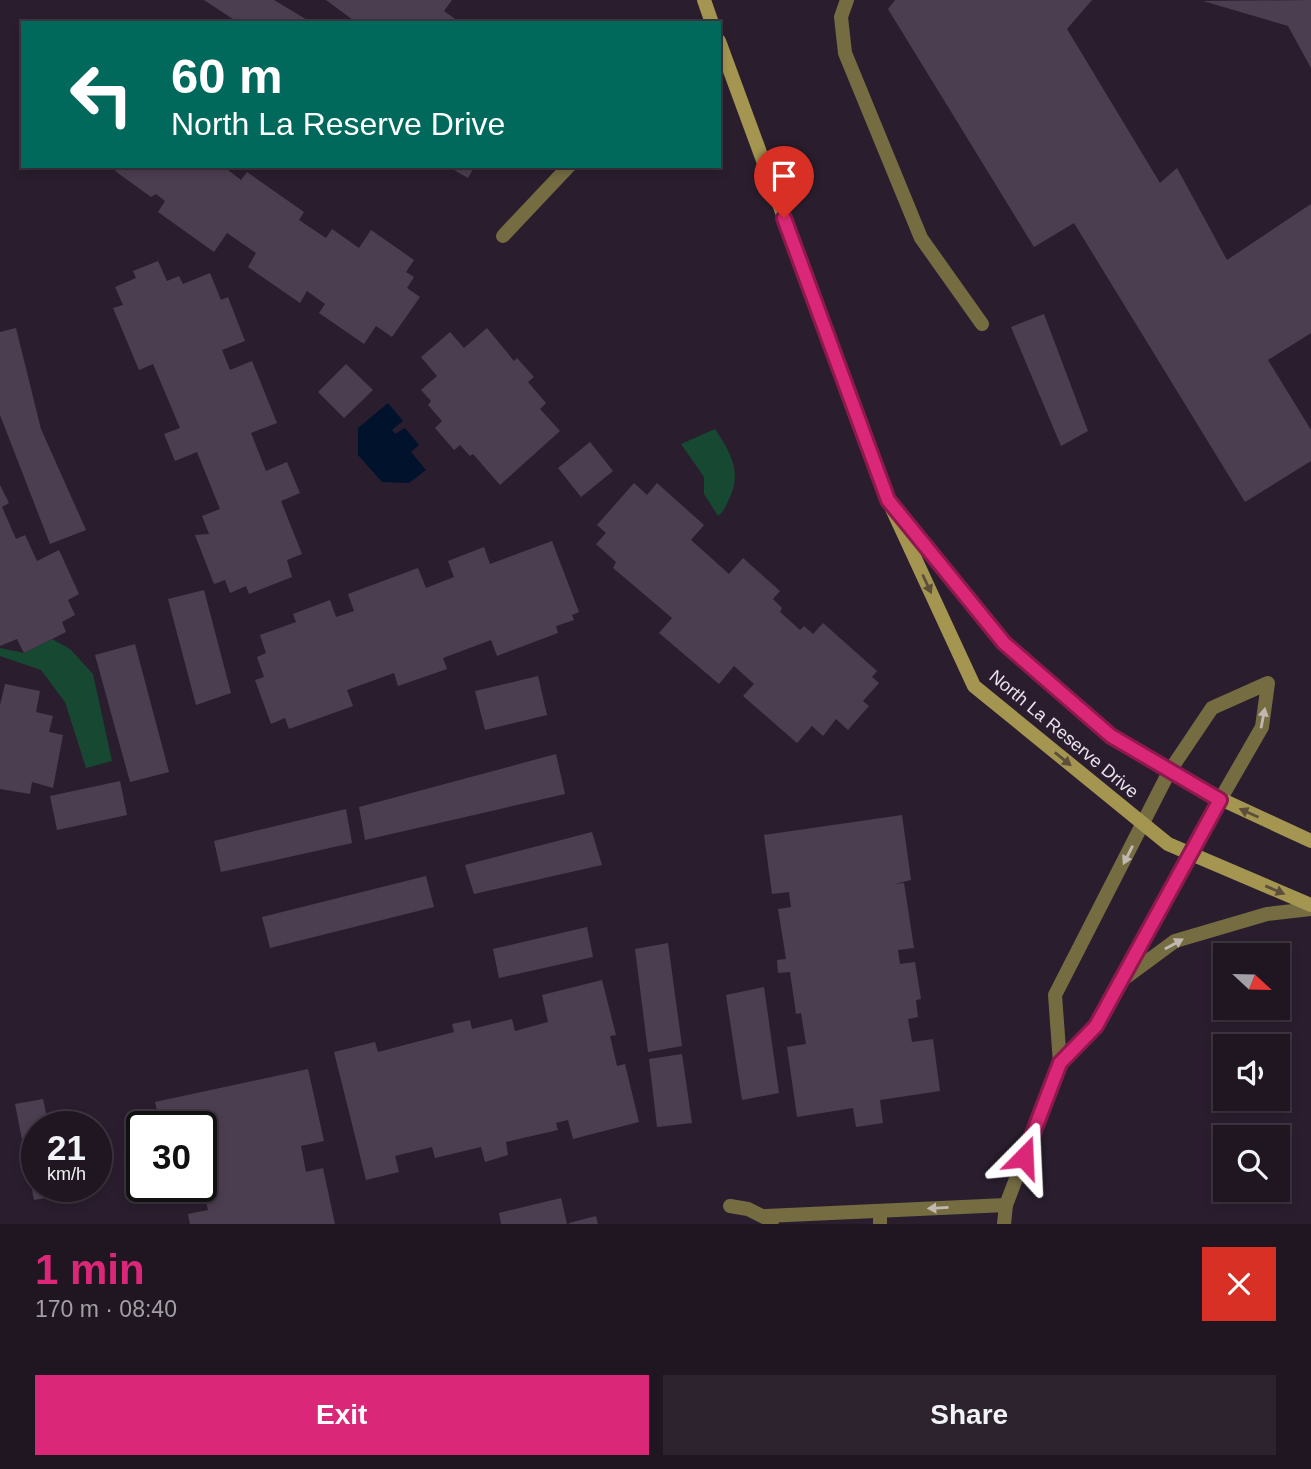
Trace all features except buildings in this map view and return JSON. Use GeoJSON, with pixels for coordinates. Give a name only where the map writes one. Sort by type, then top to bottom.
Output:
{"type":"FeatureCollection","features":[{"type":"Feature","properties":{"kind":"street"},"geometry":{"type":"LineString","coordinates":[[704,0],[711,21]]}},
{"type":"Feature","properties":{"kind":"street"},"geometry":{"type":"LineString","coordinates":[[847,0],[841,17],[845,53],[921,238],[982,324]]}},
{"type":"Feature","properties":{"kind":"street","name":"North La Reserve Drive"},"geometry":{"type":"LineString","coordinates":[[721,51],[888,500],[974,686],[1168,844],[1311,907]]}},
{"type":"Feature","properties":{"kind":"street"},"geometry":{"type":"LineString","coordinates":[[503,236],[567,168]]}},
{"type":"Feature","properties":{"kind":"street","name":"North La Reserve Drive"},"geometry":{"type":"LineString","coordinates":[[888,500],[1004,643],[1111,736],[1220,800],[1311,841]]}},
{"type":"Feature","properties":{"kind":"street"},"geometry":{"type":"LineString","coordinates":[[1004,1224],[1006,1205],[1060,1063],[1096,1026],[1262,727],[1269,683],[1212,708],[1169,772],[1055,995],[1060,1063]]}},
{"type":"Feature","properties":{"kind":"street"},"geometry":{"type":"LineString","coordinates":[[1118,983],[1175,941],[1267,914],[1311,907]]}},
{"type":"Feature","properties":{"kind":"street"},"geometry":{"type":"LineString","coordinates":[[730,1206],[748,1209],[771,1220],[880,1217],[1006,1205]]}},
{"type":"Feature","properties":{"kind":"green space"},"geometry":{"type":"Polygon","coordinates":[[[715,429],[730,454],[735,479],[730,497],[718,516],[704,494],[704,477],[681,444],[715,429]]]}},
{"type":"Feature","properties":{"kind":"green space"},"geometry":{"type":"Polygon","coordinates":[[[52,639],[70,649],[93,674],[112,761],[86,768],[65,702],[41,670],[0,656],[0,648],[24,653],[52,639]]]}},
{"type":"Feature","properties":{"kind":"water"},"geometry":{"type":"Polygon","coordinates":[[[388,403],[403,421],[392,430],[395,434],[405,428],[419,445],[411,452],[426,470],[409,483],[382,482],[358,455],[358,428],[388,403]]]}},
{"type":"Feature","properties":{"kind":"route"},"geometry":{"type":"LineString","coordinates":[[784,218],[888,500],[1004,643],[1111,736],[1220,800],[1096,1026],[1060,1063],[1024,1157]]}}]}
